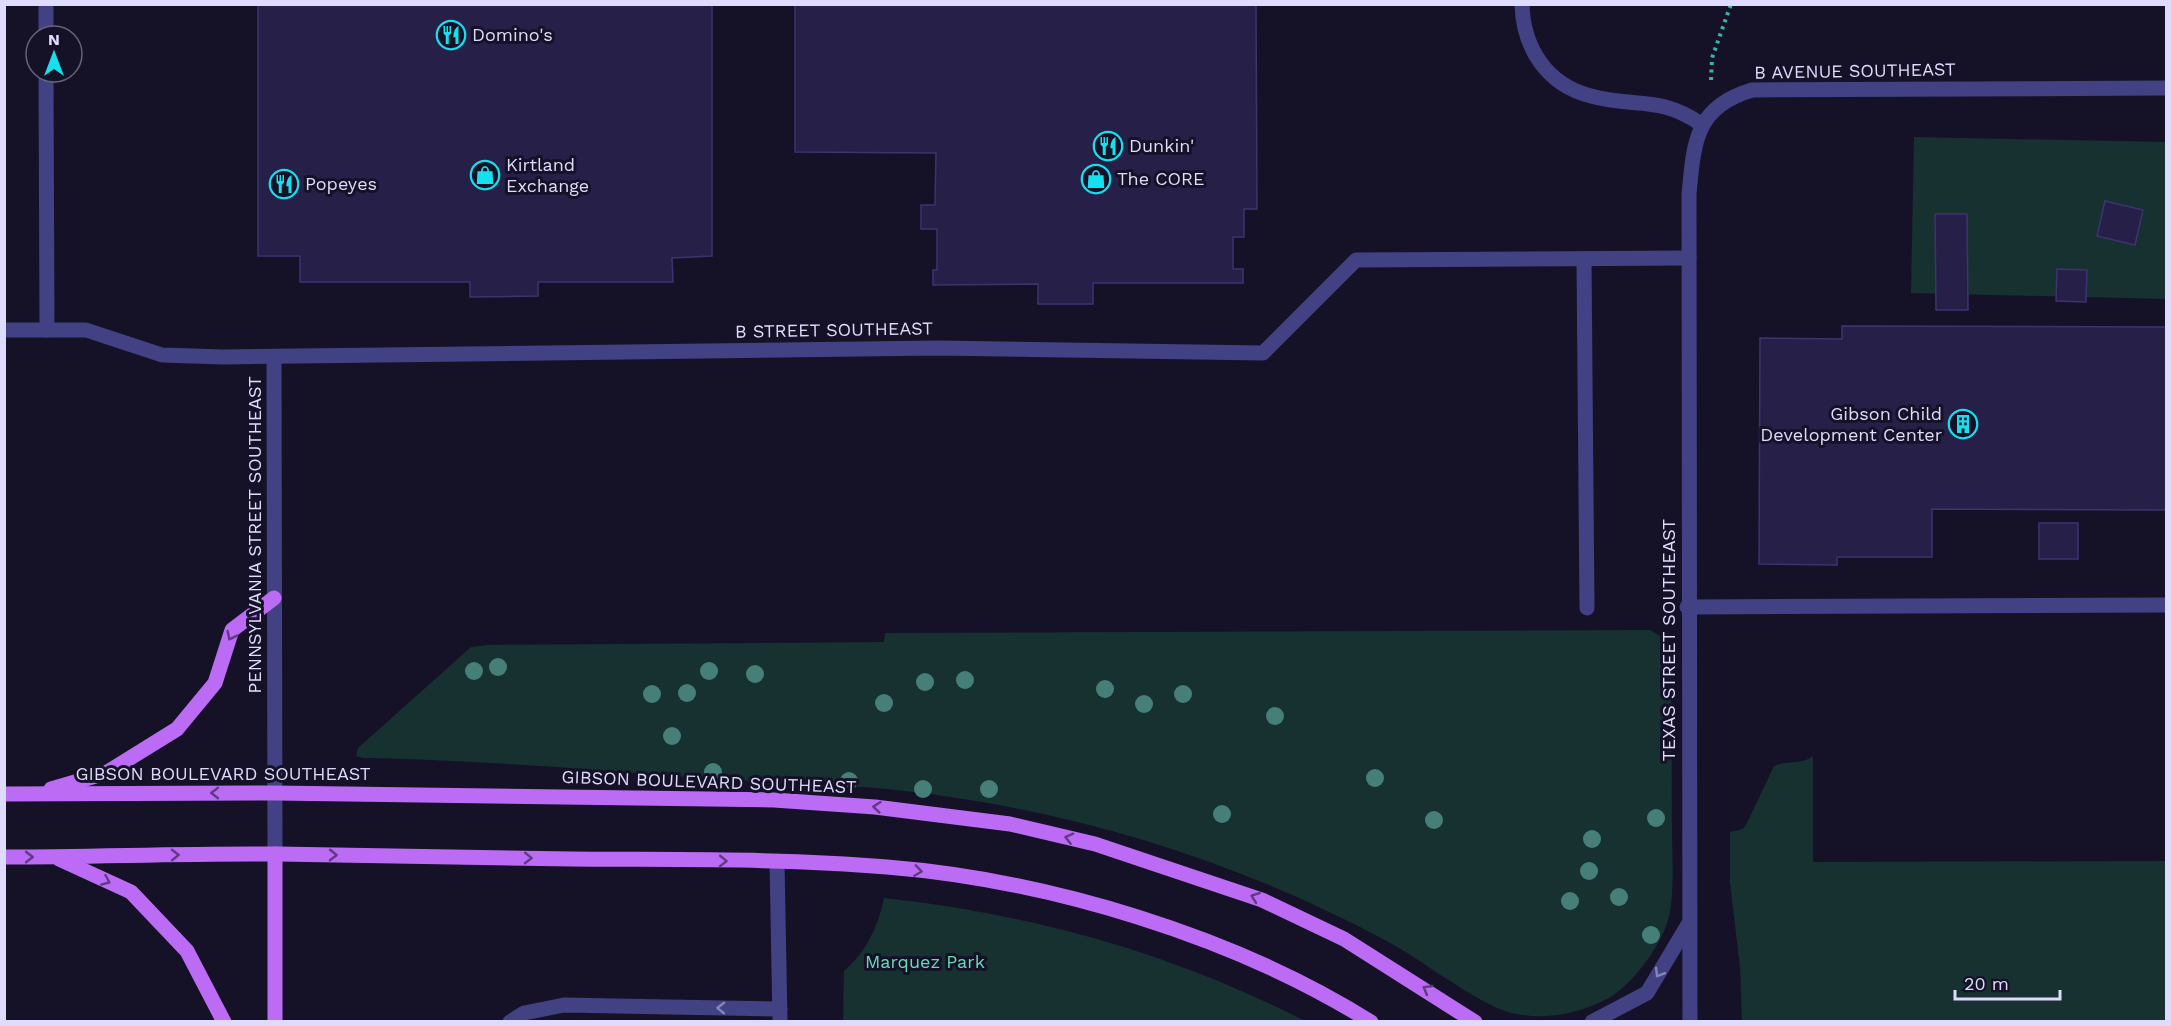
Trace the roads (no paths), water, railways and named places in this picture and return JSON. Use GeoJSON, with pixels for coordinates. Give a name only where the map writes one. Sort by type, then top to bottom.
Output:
{"type":"FeatureCollection","features":[{"type":"Feature","properties":{"kind":"main road"},"geometry":{"type":"LineString","coordinates":[[32,794],[106,774],[177,729],[215,683],[232,630],[274,598]]}},
{"type":"Feature","properties":{"kind":"main road","name":"GIBSON BOULEVARD SOUTHEAST"},"geometry":{"type":"LineString","coordinates":[[4,794],[274,793],[774,800],[875,807],[1010,824],[1095,844],[1262,900],[1344,939],[1475,1022]]}},
{"type":"Feature","properties":{"kind":"main road"},"geometry":{"type":"LineString","coordinates":[[4,857],[275,854],[777,862],[888,867],[995,881],[1087,903],[1171,929],[1269,967],[1371,1022]]}},
{"type":"Feature","properties":{"kind":"main road","name":"PENNSYLVANIA STREET SOUTHEAST"},"geometry":{"type":"LineString","coordinates":[[275,854],[275,1022]]}},
{"type":"Feature","properties":{"kind":"main road"},"geometry":{"type":"LineString","coordinates":[[53,857],[131,892],[187,951],[224,1022]]}},
{"type":"Feature","properties":{"kind":"street"},"geometry":{"type":"LineString","coordinates":[[46,4],[46,24]]}},
{"type":"Feature","properties":{"kind":"street"},"geometry":{"type":"LineString","coordinates":[[1522,4],[1522,26],[1537,61],[1562,85],[1592,96],[1652,103],[1682,111],[1701,124]]}},
{"type":"Feature","properties":{"kind":"street"},"geometry":{"type":"LineString","coordinates":[[46,84],[47,330]]}},
{"type":"Feature","properties":{"kind":"street","name":"B AVENUE SOUTHEAST"},"geometry":{"type":"LineString","coordinates":[[1689,258],[1689,194],[1692,164],[1701,124],[1711,111],[1730,96],[1752,90],[2166,88]]}},
{"type":"Feature","properties":{"kind":"street"},"geometry":{"type":"LineString","coordinates":[[1587,608],[1584,259],[1689,258]]}},
{"type":"Feature","properties":{"kind":"street","name":"TEXAS STREET SOUTHEAST"},"geometry":{"type":"LineString","coordinates":[[1689,258],[1690,1022]]}},
{"type":"Feature","properties":{"kind":"street","name":"B STREET SOUTHEAST"},"geometry":{"type":"LineString","coordinates":[[274,357],[938,348],[1263,353],[1356,260],[1584,259]]}},
{"type":"Feature","properties":{"kind":"street","name":"PENNSYLVANIA STREET SOUTHEAST"},"geometry":{"type":"LineString","coordinates":[[4,330],[86,330],[162,356],[274,357],[275,854]]}},
{"type":"Feature","properties":{"kind":"street"},"geometry":{"type":"LineString","coordinates":[[1688,607],[2166,605]]}},
{"type":"Feature","properties":{"kind":"street"},"geometry":{"type":"LineString","coordinates":[[510,1022],[524,1013],[564,1005],[780,1015],[777,862]]}},
{"type":"Feature","properties":{"kind":"street"},"geometry":{"type":"LineString","coordinates":[[1592,1022],[1647,993],[1689,923]]}},
{"type":"Feature","properties":{"kind":"place","name":"Domino's"},"geometry":{"type":"Point","coordinates":[451,35]}},
{"type":"Feature","properties":{"kind":"place","name":"Dunkin'"},"geometry":{"type":"Point","coordinates":[1108,146]}},
{"type":"Feature","properties":{"kind":"place","name":"Kirtland Exchange"},"geometry":{"type":"Point","coordinates":[485,175]}},
{"type":"Feature","properties":{"kind":"place","name":"The CORE"},"geometry":{"type":"Point","coordinates":[1096,179]}},
{"type":"Feature","properties":{"kind":"place","name":"Popeyes"},"geometry":{"type":"Point","coordinates":[284,184]}},
{"type":"Feature","properties":{"kind":"place","name":"Gibson Child Development Center"},"geometry":{"type":"Point","coordinates":[1963,424]}},
{"type":"Feature","properties":{"kind":"park label","name":"Marquez Park"},"geometry":{"type":"Point","coordinates":[925,962]}}]}
